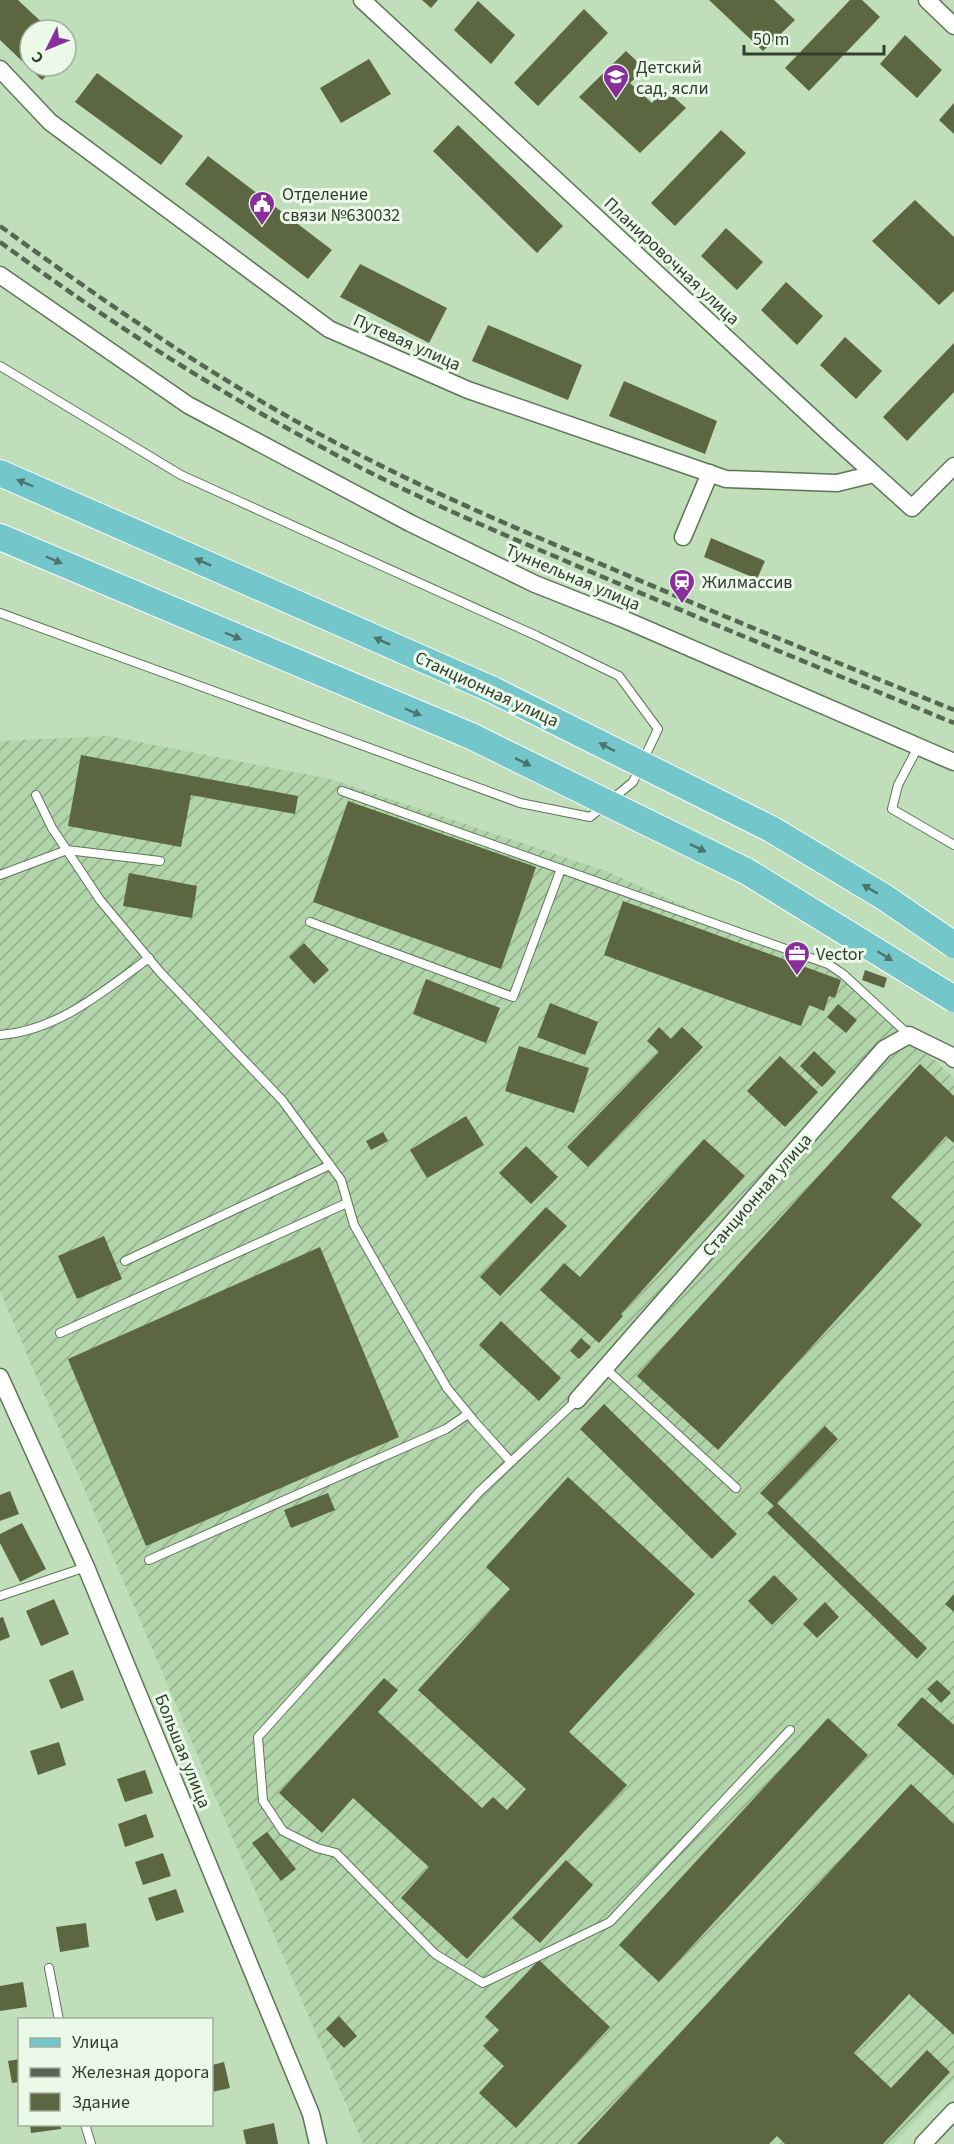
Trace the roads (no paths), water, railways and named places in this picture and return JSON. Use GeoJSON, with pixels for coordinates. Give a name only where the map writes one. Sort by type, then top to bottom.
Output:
{"type":"FeatureCollection","features":[{"type":"Feature","properties":{"kind":"main road","name":"Станционная улица"},"geometry":{"type":"LineString","coordinates":[[0,472],[493,690],[771,829],[884,897],[954,945]]}},
{"type":"Feature","properties":{"kind":"main road"},"geometry":{"type":"LineString","coordinates":[[0,537],[471,736],[746,871],[954,999]]}},
{"type":"Feature","properties":{"kind":"street","name":"Планировочная улица"},"geometry":{"type":"LineString","coordinates":[[362,0],[912,508],[954,466]]}},
{"type":"Feature","properties":{"kind":"street"},"geometry":{"type":"LineString","coordinates":[[927,0],[954,26]]}},
{"type":"Feature","properties":{"kind":"street","name":"Путевая улица"},"geometry":{"type":"LineString","coordinates":[[0,69],[50,122],[329,329],[468,390],[726,479],[837,483],[874,474]]}},
{"type":"Feature","properties":{"kind":"street","name":"Туннельная улица"},"geometry":{"type":"LineString","coordinates":[[0,275],[188,405],[410,523],[536,584],[621,618],[954,762]]}},
{"type":"Feature","properties":{"kind":"street"},"geometry":{"type":"LineString","coordinates":[[683,537],[710,473]]}},
{"type":"Feature","properties":{"kind":"street"},"geometry":{"type":"LineString","coordinates":[[909,1035],[954,1059]]}},
{"type":"Feature","properties":{"kind":"street","name":"Станционная улица"},"geometry":{"type":"LineString","coordinates":[[577,1400],[884,1049],[909,1035]]}},
{"type":"Feature","properties":{"kind":"street","name":"Большая улица"},"geometry":{"type":"LineString","coordinates":[[0,1377],[86,1568],[311,2114],[318,2144]]}},
{"type":"Feature","properties":{"kind":"street"},"geometry":{"type":"LineString","coordinates":[[923,2144],[954,2111]]}},
{"type":"Feature","properties":{"kind":"lane"},"geometry":{"type":"LineString","coordinates":[[0,366],[181,475],[537,636],[620,676],[658,729],[633,782],[590,817],[520,803],[0,613]]}},
{"type":"Feature","properties":{"kind":"lane"},"geometry":{"type":"LineString","coordinates":[[918,747],[898,785],[892,809],[954,845]]}},
{"type":"Feature","properties":{"kind":"lane"},"geometry":{"type":"LineString","coordinates":[[342,791],[828,964],[843,974],[909,1035]]}},
{"type":"Feature","properties":{"kind":"lane"},"geometry":{"type":"LineString","coordinates":[[36,795],[52,828],[100,900],[149,958],[282,1100],[341,1180],[354,1225],[447,1388],[512,1462]]}},
{"type":"Feature","properties":{"kind":"lane"},"geometry":{"type":"LineString","coordinates":[[0,875],[67,850],[160,861]]}},
{"type":"Feature","properties":{"kind":"lane"},"geometry":{"type":"LineString","coordinates":[[310,922],[513,997],[561,869]]}},
{"type":"Feature","properties":{"kind":"lane"},"geometry":{"type":"LineString","coordinates":[[0,1035],[13,1034],[56,1020],[95,997],[149,958]]}},
{"type":"Feature","properties":{"kind":"lane"},"geometry":{"type":"LineString","coordinates":[[125,1261],[330,1166]]}},
{"type":"Feature","properties":{"kind":"lane"},"geometry":{"type":"LineString","coordinates":[[60,1333],[348,1203]]}},
{"type":"Feature","properties":{"kind":"lane"},"geometry":{"type":"LineString","coordinates":[[605,1368],[736,1488]]}},
{"type":"Feature","properties":{"kind":"lane"},"geometry":{"type":"LineString","coordinates":[[577,1400],[478,1492],[258,1737],[263,1801],[283,1831],[316,1848],[336,1853],[435,1954],[483,1983],[610,1922],[790,1730]]}},
{"type":"Feature","properties":{"kind":"lane"},"geometry":{"type":"LineString","coordinates":[[149,1560],[447,1430],[468,1414]]}},
{"type":"Feature","properties":{"kind":"lane"},"geometry":{"type":"LineString","coordinates":[[0,1596],[86,1568]]}},
{"type":"Feature","properties":{"kind":"lane"},"geometry":{"type":"LineString","coordinates":[[49,1968],[59,2018]]}},
{"type":"Feature","properties":{"kind":"lane"},"geometry":{"type":"LineString","coordinates":[[86,2126],[91,2144]]}},
{"type":"Feature","properties":{"kind":"railway"},"geometry":{"type":"LineString","coordinates":[[0,226],[172,346],[262,402],[354,452],[516,528],[699,606],[954,710]]}},
{"type":"Feature","properties":{"kind":"railway"},"geometry":{"type":"LineString","coordinates":[[0,242],[83,301],[212,385],[377,476],[533,547],[954,723]]}},
{"type":"Feature","properties":{"kind":"place","name":"Детский сад, ясли"},"geometry":{"type":"Point","coordinates":[616,100]}},
{"type":"Feature","properties":{"kind":"place","name":"Отделение связи №630032"},"geometry":{"type":"Point","coordinates":[262,227]}},
{"type":"Feature","properties":{"kind":"place","name":"Жилмассив"},"geometry":{"type":"Point","coordinates":[682,605]}},
{"type":"Feature","properties":{"kind":"place","name":"Vector"},"geometry":{"type":"Point","coordinates":[797,977]}}]}
